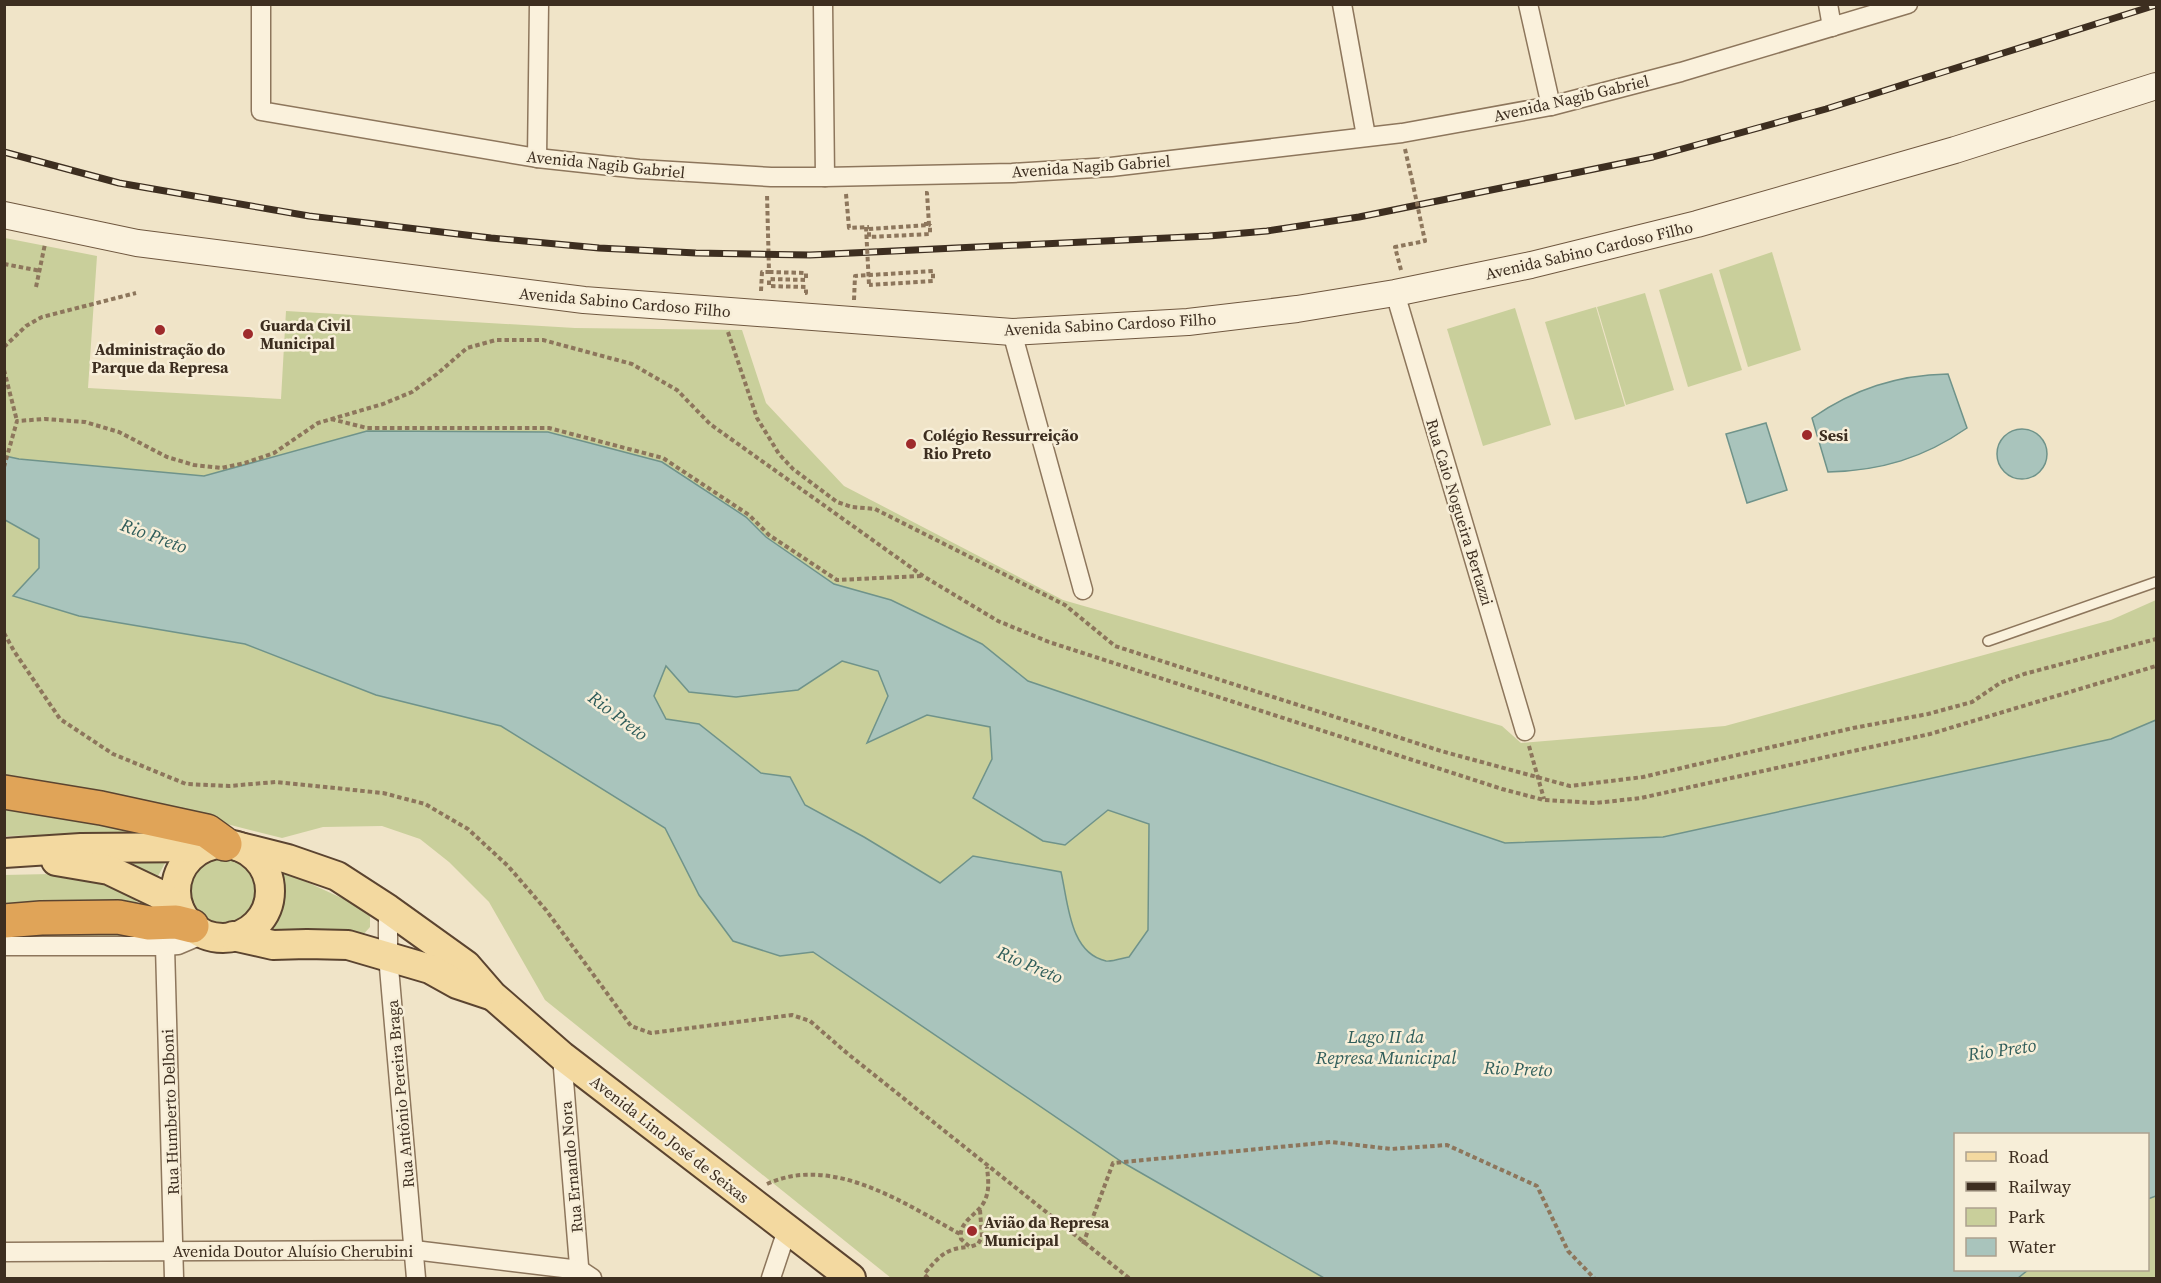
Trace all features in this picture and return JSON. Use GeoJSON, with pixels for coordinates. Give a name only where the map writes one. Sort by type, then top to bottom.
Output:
{"type":"FeatureCollection","features":[{"type":"Feature","properties":{"kind":"highway"},"geometry":{"type":"LineString","coordinates":[[4,792],[101,808],[207,831],[223,846]]}},
{"type":"Feature","properties":{"kind":"highway"},"geometry":{"type":"LineString","coordinates":[[4,921],[118,917],[149,923],[192,923]]}},
{"type":"Feature","properties":{"kind":"main road","name":"Avenida Sabino Cardoso Filho"},"geometry":{"type":"LineString","coordinates":[[4,215],[137,243],[584,300],[1012,332],[1188,322],[1296,309],[1395,293],[1531,265],[1697,224],[1955,150],[2157,86]]}},
{"type":"Feature","properties":{"kind":"main road","name":"Avenida Lino José de Seixas"},"geometry":{"type":"LineString","coordinates":[[15,853],[81,848],[223,846],[288,859],[337,876],[466,965],[492,995],[562,1056],[851,1278]]}},
{"type":"Feature","properties":{"kind":"main road"},"geometry":{"type":"LineString","coordinates":[[223,846],[253,855],[263,866],[270,894],[266,909],[259,921],[247,931],[219,938],[192,923],[176,893],[177,879],[188,860],[223,846]]}},
{"type":"Feature","properties":{"kind":"main road","name":"Avenida Lino José de Seixas"},"geometry":{"type":"LineString","coordinates":[[15,853],[109,870],[157,894],[192,923]]}},
{"type":"Feature","properties":{"kind":"main road","name":"Avenida Lino José de Seixas"},"geometry":{"type":"LineString","coordinates":[[234,936],[273,945],[348,945],[430,969],[457,984],[492,995]]}},
{"type":"Feature","properties":{"kind":"street","name":"Avenida Nagib Gabriel"},"geometry":{"type":"LineString","coordinates":[[261,4],[261,111],[537,158],[639,169],[771,177],[1012,173],[1111,167],[1402,133],[1551,106],[1681,72],[1908,4]]}},
{"type":"Feature","properties":{"kind":"street"},"geometry":{"type":"LineString","coordinates":[[537,158],[539,4]]}},
{"type":"Feature","properties":{"kind":"street"},"geometry":{"type":"LineString","coordinates":[[823,4],[825,177]]}},
{"type":"Feature","properties":{"kind":"street"},"geometry":{"type":"LineString","coordinates":[[1342,4],[1366,136]]}},
{"type":"Feature","properties":{"kind":"street"},"geometry":{"type":"LineString","coordinates":[[1528,4],[1551,106]]}},
{"type":"Feature","properties":{"kind":"street"},"geometry":{"type":"LineString","coordinates":[[1828,4],[1833,27]]}},
{"type":"Feature","properties":{"kind":"street","name":"Rua Caio Nogueira Bertazzi"},"geometry":{"type":"LineString","coordinates":[[1395,293],[1525,731]]}},
{"type":"Feature","properties":{"kind":"street"},"geometry":{"type":"LineString","coordinates":[[1012,332],[1083,590]]}},
{"type":"Feature","properties":{"kind":"street","name":"Rua Antônio Pereira Braga"},"geometry":{"type":"LineString","coordinates":[[388,909],[388,956],[416,1278]]}},
{"type":"Feature","properties":{"kind":"street"},"geometry":{"type":"LineString","coordinates":[[4,946],[178,945],[192,923]]}},
{"type":"Feature","properties":{"kind":"street","name":"Rua Humberto Delboni"},"geometry":{"type":"LineString","coordinates":[[165,946],[174,1278]]}},
{"type":"Feature","properties":{"kind":"street","name":"Rua Ernando Nora"},"geometry":{"type":"LineString","coordinates":[[562,1056],[584,1276]]}},
{"type":"Feature","properties":{"kind":"street"},"geometry":{"type":"LineString","coordinates":[[771,1278],[788,1230]]}},
{"type":"Feature","properties":{"kind":"street","name":"Avenida Doutor Aluísio Cherubini"},"geometry":{"type":"LineString","coordinates":[[4,1252],[414,1250],[584,1276]]}},
{"type":"Feature","properties":{"kind":"lane"},"geometry":{"type":"LineString","coordinates":[[2131,94],[2157,97]]}},
{"type":"Feature","properties":{"kind":"lane"},"geometry":{"type":"LineString","coordinates":[[1988,641],[2157,582]]}},
{"type":"Feature","properties":{"kind":"path"},"geometry":{"type":"LineString","coordinates":[[1395,247],[1425,241],[1402,133]]}},
{"type":"Feature","properties":{"kind":"path"},"geometry":{"type":"LineString","coordinates":[[769,272],[767,190],[772,190],[771,177]]}},
{"type":"Feature","properties":{"kind":"path"},"geometry":{"type":"LineString","coordinates":[[845,194],[849,228],[927,224],[930,234],[869,237],[869,229],[929,225],[927,193]]}},
{"type":"Feature","properties":{"kind":"path"},"geometry":{"type":"LineString","coordinates":[[36,287],[41,271],[48,226]]}},
{"type":"Feature","properties":{"kind":"path"},"geometry":{"type":"LineString","coordinates":[[854,304],[855,276],[933,271],[933,281],[869,285],[866,227]]}},
{"type":"Feature","properties":{"kind":"path"},"geometry":{"type":"LineString","coordinates":[[4,264],[41,271]]}},
{"type":"Feature","properties":{"kind":"path"},"geometry":{"type":"LineString","coordinates":[[772,292],[761,292],[762,272],[806,273],[806,280],[769,279],[770,286],[806,287],[806,293],[795,293]]}},
{"type":"Feature","properties":{"kind":"path"},"geometry":{"type":"LineString","coordinates":[[4,348],[26,326],[42,317],[136,293]]}},
{"type":"Feature","properties":{"kind":"path"},"geometry":{"type":"LineString","coordinates":[[725,326],[757,418],[779,454],[793,469],[837,502],[852,507],[875,509],[1065,605],[1115,646],[1441,752],[1570,786],[1643,777],[1852,728],[1928,714],[1972,702],[2000,683],[2024,674],[2157,639]]}},
{"type":"Feature","properties":{"kind":"path"},"geometry":{"type":"LineString","coordinates":[[17,421],[45,419],[85,422],[119,432],[167,457],[194,465],[221,468],[274,453],[318,423],[383,404],[412,392],[467,348],[496,340],[543,340],[581,349],[632,364],[677,390],[710,424],[923,576],[998,621],[1049,642],[1502,789],[1544,800],[1596,803],[1653,796],[1930,735],[2157,666]]}},
{"type":"Feature","properties":{"kind":"path"},"geometry":{"type":"LineString","coordinates":[[4,370],[17,421],[4,467]]}},
{"type":"Feature","properties":{"kind":"path"},"geometry":{"type":"LineString","coordinates":[[330,419],[367,428],[549,428],[663,458],[749,515],[769,535],[837,580],[923,576]]}},
{"type":"Feature","properties":{"kind":"path"},"geometry":{"type":"LineString","coordinates":[[4,633],[60,719],[113,754],[186,784],[229,786],[276,782],[383,793],[425,804],[468,829],[508,866],[546,910],[632,1026],[651,1033],[792,1015],[810,1021],[1083,1244],[1129,1278]]}},
{"type":"Feature","properties":{"kind":"path"},"geometry":{"type":"LineString","coordinates":[[1525,731],[1544,800]]}},
{"type":"Feature","properties":{"kind":"path"},"geometry":{"type":"LineString","coordinates":[[1083,1244],[1113,1163],[1331,1142],[1391,1149],[1447,1145],[1537,1186],[1568,1251],[1594,1278]]}},
{"type":"Feature","properties":{"kind":"path"},"geometry":{"type":"LineString","coordinates":[[970,1247],[961,1239],[960,1234],[965,1222],[980,1210],[988,1192],[987,1166]]}},
{"type":"Feature","properties":{"kind":"path"},"geometry":{"type":"LineString","coordinates":[[742,1195],[783,1176],[812,1173],[839,1177],[894,1198],[960,1234]]}},
{"type":"Feature","properties":{"kind":"path"},"geometry":{"type":"LineString","coordinates":[[928,1278],[924,1274],[942,1254],[955,1247],[970,1247],[978,1244],[982,1237],[980,1210]]}},
{"type":"Feature","properties":{"kind":"green space"},"geometry":{"type":"Polygon","coordinates":[[[5,238],[97,256],[88,388],[281,399],[286,311],[575,328],[742,330],[766,403],[844,486],[1063,600],[1502,726],[1521,743],[1725,726],[2111,620],[2156,600],[2156,720],[2111,739],[1663,837],[1505,843],[1028,681],[982,644],[891,600],[834,584],[766,537],[746,517],[662,462],[548,432],[367,431],[204,476],[5,456],[5,238]]]}},
{"type":"Feature","properties":{"kind":"green space"},"geometry":{"type":"Polygon","coordinates":[[[1772,252],[1801,350],[1748,367],[1719,270],[1772,252]]]}},
{"type":"Feature","properties":{"kind":"green space"},"geometry":{"type":"Polygon","coordinates":[[[1712,273],[1742,370],[1688,387],[1659,290],[1712,273]]]}},
{"type":"Feature","properties":{"kind":"green space"},"geometry":{"type":"Polygon","coordinates":[[[1645,293],[1674,390],[1626,405],[1597,307],[1645,293]]]}},
{"type":"Feature","properties":{"kind":"green space"},"geometry":{"type":"Polygon","coordinates":[[[1596,307],[1625,406],[1575,420],[1545,322],[1596,307]]]}},
{"type":"Feature","properties":{"kind":"green space"},"geometry":{"type":"Polygon","coordinates":[[[1515,308],[1551,425],[1483,446],[1447,329],[1515,308]]]}},
{"type":"Feature","properties":{"kind":"green space"},"geometry":{"type":"Polygon","coordinates":[[[4,520],[39,539],[39,568],[14,596],[79,616],[245,644],[376,695],[501,726],[665,828],[699,895],[780,956],[813,952],[1122,1162],[1324,1278],[891,1278],[545,1000],[489,902],[449,862],[420,839],[382,826],[323,827],[282,838],[207,819],[5,778],[4,520]]]}},
{"type":"Feature","properties":{"kind":"green space"},"geometry":{"type":"Polygon","coordinates":[[[842,661],[878,671],[888,696],[867,743],[927,715],[990,727],[992,759],[973,798],[1065,845],[1108,810],[1149,824],[1148,930],[1129,957],[1106,961],[1094,956],[1084,948],[1077,937],[1068,911],[1061,872],[940,883],[864,837],[805,805],[790,777],[761,773],[699,724],[666,720],[654,696],[666,665],[797,690],[842,661]]]}},
{"type":"Feature","properties":{"kind":"green space"},"geometry":{"type":"Polygon","coordinates":[[[5,801],[166,833],[5,836],[5,801]]]}},
{"type":"Feature","properties":{"kind":"green space"},"geometry":{"type":"Polygon","coordinates":[[[170,854],[158,876],[151,876],[109,859],[170,854]]]}},
{"type":"Feature","properties":{"kind":"green space"},"geometry":{"type":"Polygon","coordinates":[[[214,856],[228,856],[240,861],[250,871],[255,890],[250,909],[240,919],[228,924],[214,924],[202,919],[192,909],[187,897],[187,883],[192,871],[202,861],[214,856]]]}},
{"type":"Feature","properties":{"kind":"green space"},"geometry":{"type":"Polygon","coordinates":[[[274,867],[370,911],[370,927],[361,937],[271,931],[280,902],[274,867]]]}},
{"type":"Feature","properties":{"kind":"green space"},"geometry":{"type":"Polygon","coordinates":[[[50,874],[88,877],[108,884],[134,897],[139,911],[5,911],[4,875],[50,874]]]}},
{"type":"Feature","properties":{"kind":"green space"},"geometry":{"type":"Polygon","coordinates":[[[33,925],[139,926],[131,940],[5,939],[33,925]]]}},
{"type":"Feature","properties":{"kind":"green space"},"geometry":{"type":"Polygon","coordinates":[[[2156,1196],[2156,1278],[2018,1278],[2027,1271],[2149,1271],[2149,1199],[2156,1196]]]}},
{"type":"Feature","properties":{"kind":"water"},"geometry":{"type":"Polygon","coordinates":[[[1948,374],[1967,428],[1918,455],[1901,461],[1866,469],[1828,472],[1812,418],[1844,399],[1877,386],[1911,377],[1948,374]]]}},
{"type":"Feature","properties":{"kind":"water"},"geometry":{"type":"Polygon","coordinates":[[[1766,423],[1787,490],[1747,503],[1726,434],[1766,423]]]}},
{"type":"Feature","properties":{"kind":"water"},"geometry":{"type":"Polygon","coordinates":[[[2022,429],[2036,433],[2043,440],[2047,454],[2043,468],[2036,475],[2022,479],[2008,475],[2001,468],[1997,454],[2001,440],[2008,433],[2022,429]]]}},
{"type":"Feature","properties":{"kind":"water","name":"Lago II da Represa Municipal"},"geometry":{"type":"Polygon","coordinates":[[[367,431],[548,432],[662,462],[746,517],[766,537],[834,584],[891,600],[982,644],[1028,681],[1505,843],[1663,837],[2111,739],[2156,720],[2156,1196],[2149,1199],[2149,1133],[1954,1133],[1954,1271],[2027,1271],[2018,1278],[1324,1278],[1122,1162],[813,952],[780,956],[733,941],[699,895],[665,828],[501,726],[376,695],[245,644],[79,616],[13,596],[39,568],[39,539],[5,520],[5,456],[204,476],[367,431]],[[842,661],[798,690],[736,697],[689,692],[666,666],[654,696],[666,719],[699,724],[761,773],[790,777],[805,805],[864,837],[940,883],[973,856],[1061,872],[1072,924],[1084,948],[1094,956],[1106,961],[1129,957],[1148,930],[1149,824],[1108,810],[1065,845],[1043,841],[973,798],[992,759],[990,727],[927,715],[867,743],[888,696],[878,671],[842,661]]]}},
{"type":"Feature","properties":{"kind":"railway"},"geometry":{"type":"LineString","coordinates":[[4,152],[119,183],[309,216],[491,238],[599,248],[810,255],[1209,236],[1267,231],[1359,217],[1653,157],[1826,109],[2156,5]]}},
{"type":"Feature","properties":{"kind":"place","name":"Administração do Parque da Represa"},"geometry":{"type":"Point","coordinates":[160,330]}},
{"type":"Feature","properties":{"kind":"place","name":"Guarda Civil Municipal"},"geometry":{"type":"Point","coordinates":[248,334]}},
{"type":"Feature","properties":{"kind":"place","name":"Sesi"},"geometry":{"type":"Point","coordinates":[1807,435]}},
{"type":"Feature","properties":{"kind":"place","name":"Colégio Ressurreição Rio Preto"},"geometry":{"type":"Point","coordinates":[911,444]}},
{"type":"Feature","properties":{"kind":"place","name":"Avião da Represa Municipal"},"geometry":{"type":"Point","coordinates":[972,1231]}},
{"type":"Feature","properties":{"kind":"water label","name":"Rio Preto"},"geometry":{"type":"Point","coordinates":[154,536]}},
{"type":"Feature","properties":{"kind":"water label","name":"Rio Preto"},"geometry":{"type":"Point","coordinates":[618,716]}},
{"type":"Feature","properties":{"kind":"water label","name":"Rio Preto"},"geometry":{"type":"Point","coordinates":[1030,965]}},
{"type":"Feature","properties":{"kind":"water label","name":"Rio Preto"},"geometry":{"type":"Point","coordinates":[2002,1050]}},
{"type":"Feature","properties":{"kind":"water label","name":"Rio Preto"},"geometry":{"type":"Point","coordinates":[1518,1069]}}]}
